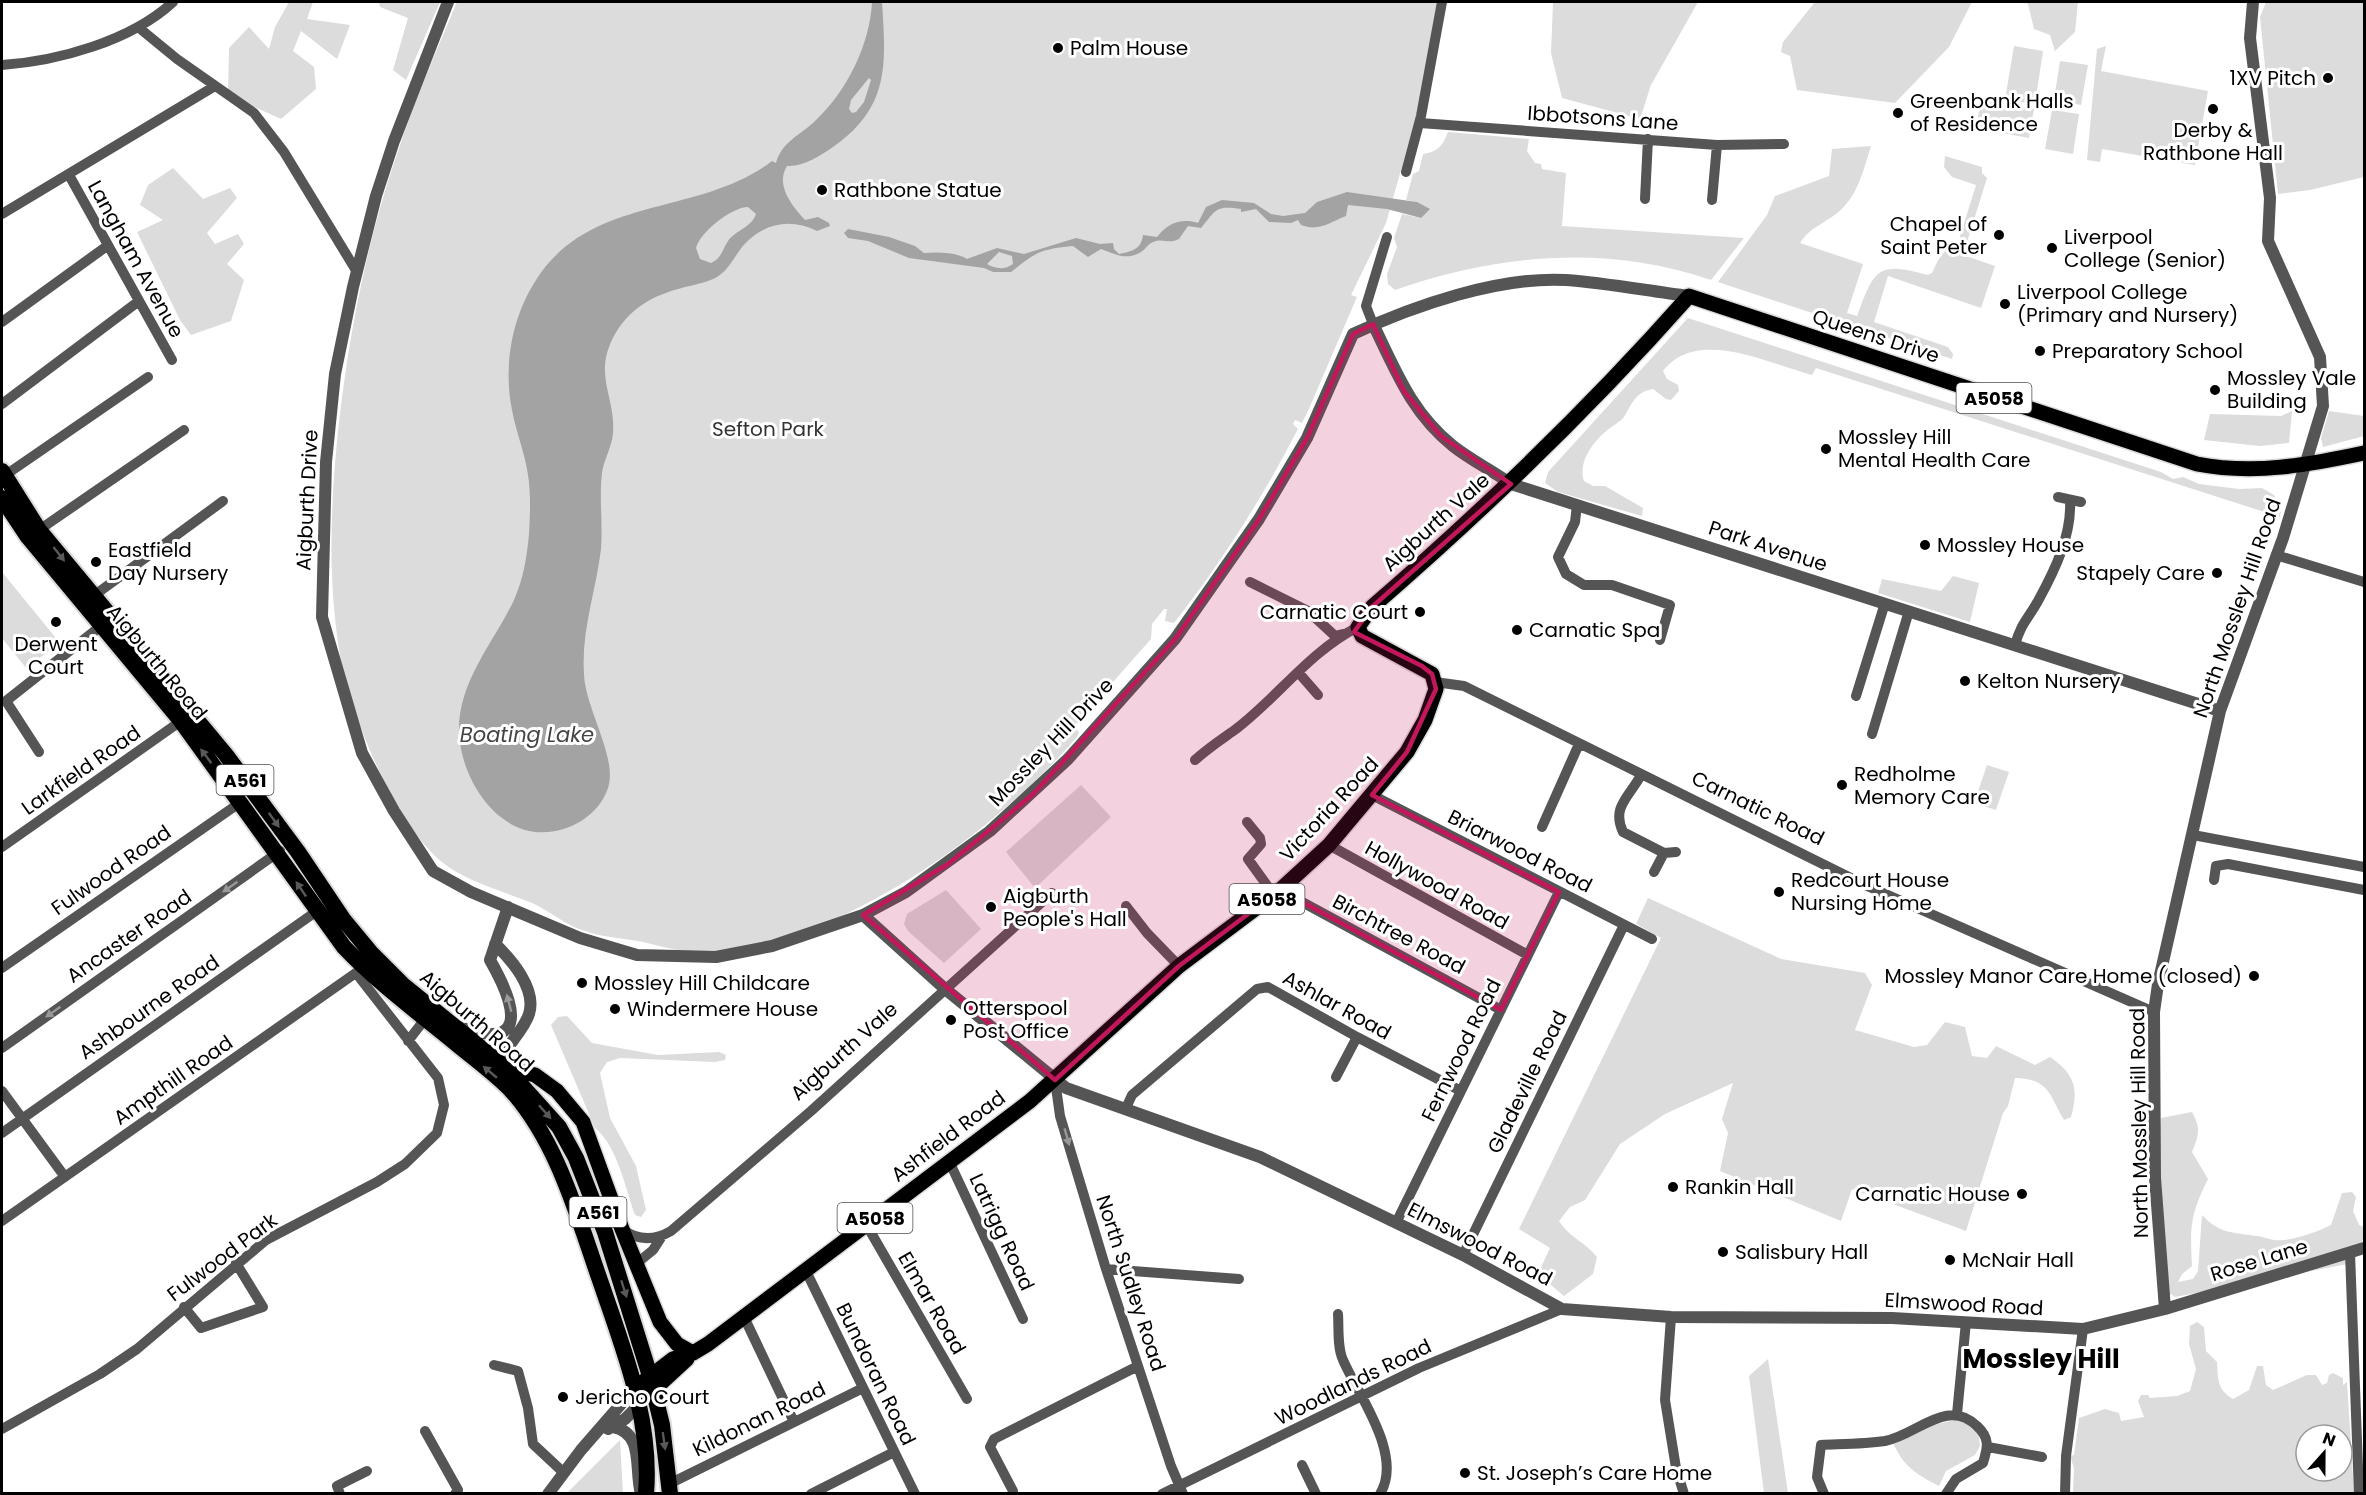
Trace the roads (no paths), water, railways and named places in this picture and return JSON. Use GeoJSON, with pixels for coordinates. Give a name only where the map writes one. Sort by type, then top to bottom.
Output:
{"type":"FeatureCollection","features":[{"type":"Feature","properties":{"kind":"highway","name":"Aigburth Road"},"geometry":{"type":"LineString","coordinates":[[3,473],[39,530],[92,597],[219,747],[289,840],[343,919],[372,954],[403,985],[503,1065],[559,1127],[576,1158],[605,1232],[652,1382],[670,1488]]}},
{"type":"Feature","properties":{"kind":"highway","name":"Aigburth Road"},"geometry":{"type":"LineString","coordinates":[[2,498],[28,537],[181,721],[359,970],[425,1019],[509,1089],[537,1126],[579,1216],[638,1396],[648,1470],[646,1494]]}},
{"type":"Feature","properties":{"kind":"main road","name":"Queens Drive"},"geometry":{"type":"LineString","coordinates":[[1689,296],[2197,464],[2231,471],[2304,466],[2364,453]]}},
{"type":"Feature","properties":{"kind":"main road","name":"Aigburth Vale"},"geometry":{"type":"LineString","coordinates":[[1352,630],[1372,607],[1511,484],[1590,404],[1689,296]]}},
{"type":"Feature","properties":{"kind":"main road"},"geometry":{"type":"LineString","coordinates":[[1352,630],[1422,666],[1432,674],[1435,682]]}},
{"type":"Feature","properties":{"kind":"main road","name":"Victoria Road"},"geometry":{"type":"LineString","coordinates":[[1055,1080],[1077,1056],[1179,966],[1277,893],[1329,845],[1407,752],[1425,720],[1436,689],[1435,682]]}},
{"type":"Feature","properties":{"kind":"main road"},"geometry":{"type":"LineString","coordinates":[[503,1065],[535,1075],[557,1090],[583,1122],[622,1229],[666,1332],[682,1347],[693,1353]]}},
{"type":"Feature","properties":{"kind":"main road","name":"Ashfield Road"},"geometry":{"type":"LineString","coordinates":[[638,1396],[673,1359],[693,1353],[744,1317],[1055,1080]]}},
{"type":"Feature","properties":{"kind":"street"},"geometry":{"type":"LineString","coordinates":[[2,65],[89,49],[158,16],[173,2]]}},
{"type":"Feature","properties":{"kind":"street","name":"Aigburth Drive"},"geometry":{"type":"LineString","coordinates":[[448,2],[394,141],[376,196],[335,374],[326,462],[322,539],[322,617],[362,753],[422,856],[433,871],[471,892],[508,907]]}},
{"type":"Feature","properties":{"kind":"street"},"geometry":{"type":"LineString","coordinates":[[1406,172],[1419,123],[1442,2]]}},
{"type":"Feature","properties":{"kind":"street","name":"North Mossley Hill Road"},"geometry":{"type":"LineString","coordinates":[[2165,1309],[2156,1178],[2154,1012],[2220,711],[2276,555],[2323,406],[2320,357],[2268,241],[2270,198],[2250,38],[2253,2]]}},
{"type":"Feature","properties":{"kind":"street"},"geometry":{"type":"LineString","coordinates":[[138,27],[254,113],[284,152],[357,272]]}},
{"type":"Feature","properties":{"kind":"street"},"geometry":{"type":"LineString","coordinates":[[2,214],[215,86]]}},
{"type":"Feature","properties":{"kind":"street","name":"Ibbotsons Lane"},"geometry":{"type":"LineString","coordinates":[[1419,123],[1717,145],[1784,144]]}},
{"type":"Feature","properties":{"kind":"street"},"geometry":{"type":"LineString","coordinates":[[1645,200],[1648,139]]}},
{"type":"Feature","properties":{"kind":"street"},"geometry":{"type":"LineString","coordinates":[[1712,200],[1717,145]]}},
{"type":"Feature","properties":{"kind":"street","name":"Langham Avenue"},"geometry":{"type":"LineString","coordinates":[[69,175],[172,360]]}},
{"type":"Feature","properties":{"kind":"street"},"geometry":{"type":"LineString","coordinates":[[1373,324],[1366,306],[1387,237]]}},
{"type":"Feature","properties":{"kind":"street"},"geometry":{"type":"LineString","coordinates":[[2,322],[107,246]]}},
{"type":"Feature","properties":{"kind":"street","name":"Queens Drive"},"geometry":{"type":"LineString","coordinates":[[1373,324],[1444,300],[1503,284],[1564,280],[1689,296]]}},
{"type":"Feature","properties":{"kind":"street"},"geometry":{"type":"LineString","coordinates":[[2,404],[139,301]]}},
{"type":"Feature","properties":{"kind":"street","name":"Park Avenue"},"geometry":{"type":"LineString","coordinates":[[1373,324],[1404,391],[1441,436],[1484,469],[1511,484],[2220,711]]}},
{"type":"Feature","properties":{"kind":"street","name":"Mossley Hill Drive"},"geometry":{"type":"LineString","coordinates":[[508,907],[580,938],[637,955],[716,957],[772,946],[863,915],[906,892],[948,864],[1033,794],[1068,759],[1175,639],[1259,519],[1307,438],[1353,334],[1373,324]]}},
{"type":"Feature","properties":{"kind":"street"},"geometry":{"type":"LineString","coordinates":[[3,473],[148,376]]}},
{"type":"Feature","properties":{"kind":"street"},"geometry":{"type":"LineString","coordinates":[[39,530],[184,430]]}},
{"type":"Feature","properties":{"kind":"street"},"geometry":{"type":"LineString","coordinates":[[2015,645],[2020,626],[2039,599],[2066,541],[2075,501],[2058,497]]}},
{"type":"Feature","properties":{"kind":"street"},"geometry":{"type":"LineString","coordinates":[[92,597],[223,501]]}},
{"type":"Feature","properties":{"kind":"street"},"geometry":{"type":"LineString","coordinates":[[1577,505],[1571,535],[1558,557],[1560,566],[1566,574],[1584,585],[1612,585],[1670,605],[1660,640]]}},
{"type":"Feature","properties":{"kind":"street"},"geometry":{"type":"LineString","coordinates":[[2276,555],[2364,582]]}},
{"type":"Feature","properties":{"kind":"street"},"geometry":{"type":"LineString","coordinates":[[1250,582],[1308,611],[1335,636],[1352,630]]}},
{"type":"Feature","properties":{"kind":"street"},"geometry":{"type":"LineString","coordinates":[[1856,696],[1885,603]]}},
{"type":"Feature","properties":{"kind":"street"},"geometry":{"type":"LineString","coordinates":[[1872,734],[1909,611]]}},
{"type":"Feature","properties":{"kind":"street"},"geometry":{"type":"LineString","coordinates":[[39,752],[6,701],[101,626]]}},
{"type":"Feature","properties":{"kind":"street","name":"Aigburth Vale"},"geometry":{"type":"LineString","coordinates":[[1194,760],[1236,729],[1326,646],[1352,630]]}},
{"type":"Feature","properties":{"kind":"street"},"geometry":{"type":"LineString","coordinates":[[1298,672],[1318,695]]}},
{"type":"Feature","properties":{"kind":"street","name":"Carnatic Road"},"geometry":{"type":"LineString","coordinates":[[1435,682],[1464,686],[1887,895],[2154,1012]]}},
{"type":"Feature","properties":{"kind":"street","name":"Larkfield Road"},"geometry":{"type":"LineString","coordinates":[[2,848],[181,721]]}},
{"type":"Feature","properties":{"kind":"street"},"geometry":{"type":"LineString","coordinates":[[1542,827],[1579,744]]}},
{"type":"Feature","properties":{"kind":"street"},"geometry":{"type":"LineString","coordinates":[[1641,775],[1620,806],[1617,817],[1619,824],[1623,832],[1664,853],[1676,852]]}},
{"type":"Feature","properties":{"kind":"street","name":"Briarwood Road"},"geometry":{"type":"LineString","coordinates":[[1372,795],[1652,939]]}},
{"type":"Feature","properties":{"kind":"street","name":"Fulwood Road"},"geometry":{"type":"LineString","coordinates":[[2,968],[241,802]]}},
{"type":"Feature","properties":{"kind":"street"},"geometry":{"type":"LineString","coordinates":[[1247,822],[1260,838],[1261,844],[1248,859],[1277,893]]}},
{"type":"Feature","properties":{"kind":"street"},"geometry":{"type":"LineString","coordinates":[[2193,835],[2364,867]]}},
{"type":"Feature","properties":{"kind":"street"},"geometry":{"type":"LineString","coordinates":[[278,854],[289,840]]}},
{"type":"Feature","properties":{"kind":"street"},"geometry":{"type":"LineString","coordinates":[[2228,864],[2232,842]]}},
{"type":"Feature","properties":{"kind":"street","name":"Hollywood Road"},"geometry":{"type":"LineString","coordinates":[[1329,845],[1528,956]]}},
{"type":"Feature","properties":{"kind":"street"},"geometry":{"type":"LineString","coordinates":[[1654,872],[1664,853]]}},
{"type":"Feature","properties":{"kind":"street","name":"Ancaster Road"},"geometry":{"type":"LineString","coordinates":[[2,1048],[278,854]]}},
{"type":"Feature","properties":{"kind":"street"},"geometry":{"type":"LineString","coordinates":[[2334,884],[2338,862]]}},
{"type":"Feature","properties":{"kind":"street"},"geometry":{"type":"LineString","coordinates":[[2214,880],[2216,866],[2228,864],[2364,890]]}},
{"type":"Feature","properties":{"kind":"street","name":"Fernwood Road"},"geometry":{"type":"LineString","coordinates":[[1396,1223],[1559,892]]}},
{"type":"Feature","properties":{"kind":"street","name":"Aigburth Vale"},"geometry":{"type":"LineString","coordinates":[[636,1264],[653,1250],[662,1236],[696,1211],[802,1118],[1052,893]]}},
{"type":"Feature","properties":{"kind":"street","name":"Birchtree Road"},"geometry":{"type":"LineString","coordinates":[[1277,893],[1501,1010]]}},
{"type":"Feature","properties":{"kind":"street"},"geometry":{"type":"LineString","coordinates":[[1126,906],[1147,933],[1179,966]]}},
{"type":"Feature","properties":{"kind":"street"},"geometry":{"type":"LineString","coordinates":[[456,1027],[495,1034],[503,1032],[508,1025],[512,1014],[509,999],[490,960],[508,907]]}},
{"type":"Feature","properties":{"kind":"street","name":"Ashbourne Road"},"geometry":{"type":"LineString","coordinates":[[2,1132],[317,911]]}},
{"type":"Feature","properties":{"kind":"street","name":"Elmswood Road"},"geometry":{"type":"LineString","coordinates":[[863,915],[944,988],[1055,1080],[1075,1092],[1126,1108],[1260,1157],[1463,1255],[1562,1309],[1671,1317],[1892,1318],[2083,1329],[2165,1309]]}},
{"type":"Feature","properties":{"kind":"street","name":"Gladeville Road"},"geometry":{"type":"LineString","coordinates":[[1463,1255],[1624,925]]}},
{"type":"Feature","properties":{"kind":"street"},"geometry":{"type":"LineString","coordinates":[[495,944],[509,957],[521,978],[530,1006],[529,1015],[508,1044],[503,1065]]}},
{"type":"Feature","properties":{"kind":"street","name":"Fulwood Park"},"geometry":{"type":"LineString","coordinates":[[2,1429],[100,1374],[137,1349],[266,1240],[386,1176],[405,1164],[437,1133],[443,1119],[443,1091],[438,1078],[408,1041],[359,970]]}},
{"type":"Feature","properties":{"kind":"street","name":"Ampthill Road"},"geometry":{"type":"LineString","coordinates":[[2,1221],[359,970]]}},
{"type":"Feature","properties":{"kind":"street","name":"Ashlar Road"},"geometry":{"type":"LineString","coordinates":[[1126,1108],[1132,1095],[1257,989],[1268,987],[1356,1037],[1461,1091]]}},
{"type":"Feature","properties":{"kind":"street"},"geometry":{"type":"LineString","coordinates":[[408,1041],[425,1019]]}},
{"type":"Feature","properties":{"kind":"street"},"geometry":{"type":"LineString","coordinates":[[1336,1077],[1356,1037]]}},
{"type":"Feature","properties":{"kind":"street","name":"North Sudley Road"},"geometry":{"type":"LineString","coordinates":[[1055,1080],[1060,1116],[1106,1269],[1181,1489]]}},
{"type":"Feature","properties":{"kind":"street"},"geometry":{"type":"LineString","coordinates":[[2,1091],[65,1177]]}},
{"type":"Feature","properties":{"kind":"street","name":"Latrigg Road"},"geometry":{"type":"LineString","coordinates":[[949,1161],[1023,1319]]}},
{"type":"Feature","properties":{"kind":"street","name":"Elmar Road"},"geometry":{"type":"LineString","coordinates":[[866,1224],[967,1399]]}},
{"type":"Feature","properties":{"kind":"street"},"geometry":{"type":"LineString","coordinates":[[622,1229],[640,1238],[662,1236]]}},
{"type":"Feature","properties":{"kind":"street","name":"Rose Lane"},"geometry":{"type":"LineString","coordinates":[[2165,1309],[2364,1248]]}},
{"type":"Feature","properties":{"kind":"street"},"geometry":{"type":"LineString","coordinates":[[2350,1253],[2362,1479],[2359,1494]]}},
{"type":"Feature","properties":{"kind":"street"},"geometry":{"type":"LineString","coordinates":[[184,1307],[201,1328],[263,1307],[236,1263]]}},
{"type":"Feature","properties":{"kind":"street"},"geometry":{"type":"LineString","coordinates":[[1106,1269],[1239,1279]]}},
{"type":"Feature","properties":{"kind":"street","name":"Bundoran Road"},"geometry":{"type":"LineString","coordinates":[[806,1270],[915,1494]]}},
{"type":"Feature","properties":{"kind":"street","name":"Woodlands Road"},"geometry":{"type":"LineString","coordinates":[[1162,1494],[1181,1489],[1419,1368],[1562,1309]]}},
{"type":"Feature","properties":{"kind":"street"},"geometry":{"type":"LineString","coordinates":[[1338,1314],[1341,1357],[1377,1427],[1386,1460],[1385,1485],[1380,1494]]}},
{"type":"Feature","properties":{"kind":"street"},"geometry":{"type":"LineString","coordinates":[[744,1317],[794,1422]]}},
{"type":"Feature","properties":{"kind":"street"},"geometry":{"type":"LineString","coordinates":[[1671,1317],[1665,1400],[1676,1468],[1684,1494]]}},
{"type":"Feature","properties":{"kind":"street"},"geometry":{"type":"LineString","coordinates":[[1957,1414],[1966,1322]]}},
{"type":"Feature","properties":{"kind":"street"},"geometry":{"type":"LineString","coordinates":[[2065,1494],[2066,1456],[2083,1329]]}},
{"type":"Feature","properties":{"kind":"street"},"geometry":{"type":"LineString","coordinates":[[494,1365],[518,1371],[528,1408],[533,1444],[563,1472]]}},
{"type":"Feature","properties":{"kind":"street"},"geometry":{"type":"LineString","coordinates":[[1013,1491],[990,1447],[994,1439],[1138,1366]]}},
{"type":"Feature","properties":{"kind":"street","name":"Kildonan Road"},"geometry":{"type":"LineString","coordinates":[[670,1488],[863,1388]]}},
{"type":"Feature","properties":{"kind":"street"},"geometry":{"type":"LineString","coordinates":[[613,1427],[638,1396]]}},
{"type":"Feature","properties":{"kind":"street"},"geometry":{"type":"LineString","coordinates":[[548,1494],[563,1472],[598,1431],[638,1396]]}},
{"type":"Feature","properties":{"kind":"street"},"geometry":{"type":"LineString","coordinates":[[1824,1494],[1817,1477],[1821,1445],[1887,1440],[1937,1417],[1957,1414],[1974,1423],[1987,1435],[1988,1447],[1983,1463],[1956,1479],[1946,1494]]}},
{"type":"Feature","properties":{"kind":"street"},"geometry":{"type":"LineString","coordinates":[[598,1431],[613,1427],[625,1431],[633,1439],[641,1494]]}},
{"type":"Feature","properties":{"kind":"street"},"geometry":{"type":"LineString","coordinates":[[425,1431],[458,1490],[455,1494]]}},
{"type":"Feature","properties":{"kind":"street"},"geometry":{"type":"LineString","coordinates":[[1988,1447],[2042,1457]]}},
{"type":"Feature","properties":{"kind":"street"},"geometry":{"type":"LineString","coordinates":[[811,1494],[894,1452]]}},
{"type":"Feature","properties":{"kind":"street"},"geometry":{"type":"LineString","coordinates":[[1302,1465],[1316,1494]]}},
{"type":"Feature","properties":{"kind":"street"},"geometry":{"type":"LineString","coordinates":[[340,1494],[337,1486],[367,1471]]}},
{"type":"Feature","properties":{"kind":"water","name":"Boating Lake"},"geometry":{"type":"Polygon","coordinates":[[[872,2],[882,2],[883,65],[875,100],[852,132],[817,157],[805,163],[787,166],[784,173],[784,188],[790,202],[805,220],[818,217],[830,226],[817,231],[796,224],[767,228],[750,239],[718,276],[707,282],[667,292],[638,308],[622,324],[608,349],[605,374],[613,433],[602,473],[601,549],[587,627],[584,674],[590,702],[609,762],[608,788],[603,800],[595,810],[574,825],[550,832],[537,832],[511,824],[487,804],[470,777],[464,762],[459,731],[464,696],[479,663],[514,600],[527,551],[530,512],[529,482],[509,391],[513,334],[526,298],[546,266],[570,244],[596,228],[625,216],[716,190],[745,178],[772,161],[776,163],[787,144],[810,125],[838,95],[862,50],[872,2]],[[869,78],[851,100],[849,109],[852,113],[856,112],[864,102],[871,80],[869,78]],[[748,207],[734,211],[710,228],[696,248],[700,259],[711,263],[717,259],[728,241],[754,219],[756,214],[748,207]]]}},
{"type":"Feature","properties":{"kind":"water"},"geometry":{"type":"Polygon","coordinates":[[[1347,192],[1417,202],[1430,209],[1421,218],[1387,209],[1348,205],[1346,216],[1324,225],[1307,227],[1301,225],[1298,220],[1291,223],[1269,222],[1256,209],[1241,212],[1241,209],[1226,208],[1213,213],[1201,228],[1188,226],[1179,239],[1153,242],[1136,255],[1121,256],[1101,249],[1088,257],[1073,246],[1062,247],[1039,253],[1011,272],[993,272],[984,268],[909,258],[868,241],[848,238],[844,233],[848,229],[889,237],[915,246],[924,253],[952,254],[967,259],[997,248],[1024,254],[1076,238],[1100,244],[1113,243],[1114,249],[1119,254],[1138,247],[1143,235],[1157,237],[1175,223],[1186,221],[1198,223],[1206,207],[1222,200],[1254,203],[1271,214],[1283,216],[1305,213],[1317,202],[1347,192]],[[999,252],[987,264],[997,268],[1007,267],[1013,264],[1012,256],[999,252]]]}},
{"type":"Feature","properties":{"kind":"place","name":"Palm House"},"geometry":{"type":"Point","coordinates":[1058,48]}},
{"type":"Feature","properties":{"kind":"place","name":"1XV Pitch"},"geometry":{"type":"Point","coordinates":[2328,78]}},
{"type":"Feature","properties":{"kind":"place","name":"Derby & Rathbone Hall"},"geometry":{"type":"Point","coordinates":[2213,109]}},
{"type":"Feature","properties":{"kind":"place","name":"Greenbank Halls of Residence"},"geometry":{"type":"Point","coordinates":[1898,113]}},
{"type":"Feature","properties":{"kind":"place","name":"Rathbone Statue"},"geometry":{"type":"Point","coordinates":[822,190]}},
{"type":"Feature","properties":{"kind":"place","name":"Chapel of Saint Peter"},"geometry":{"type":"Point","coordinates":[1999,235]}},
{"type":"Feature","properties":{"kind":"place","name":"Liverpool College (Senior)"},"geometry":{"type":"Point","coordinates":[2052,248]}},
{"type":"Feature","properties":{"kind":"place","name":"Liverpool College (Primary and Nursery)"},"geometry":{"type":"Point","coordinates":[2005,304]}},
{"type":"Feature","properties":{"kind":"place","name":"Preparatory School"},"geometry":{"type":"Point","coordinates":[2040,351]}},
{"type":"Feature","properties":{"kind":"place","name":"Mossley Vale Building"},"geometry":{"type":"Point","coordinates":[2215,390]}},
{"type":"Feature","properties":{"kind":"place","name":"Mossley Hill Mental Health Care"},"geometry":{"type":"Point","coordinates":[1826,449]}},
{"type":"Feature","properties":{"kind":"place","name":"Mossley House"},"geometry":{"type":"Point","coordinates":[1925,545]}},
{"type":"Feature","properties":{"kind":"place","name":"Eastfield Day Nursery"},"geometry":{"type":"Point","coordinates":[96,562]}},
{"type":"Feature","properties":{"kind":"place","name":"Stapely Care"},"geometry":{"type":"Point","coordinates":[2217,573]}},
{"type":"Feature","properties":{"kind":"place","name":"Carnatic Court"},"geometry":{"type":"Point","coordinates":[1420,612]}},
{"type":"Feature","properties":{"kind":"place","name":"Derwent Court"},"geometry":{"type":"Point","coordinates":[56,622]}},
{"type":"Feature","properties":{"kind":"place","name":"Carnatic Spa"},"geometry":{"type":"Point","coordinates":[1517,630]}},
{"type":"Feature","properties":{"kind":"place","name":"Kelton Nursery"},"geometry":{"type":"Point","coordinates":[1965,681]}},
{"type":"Feature","properties":{"kind":"place","name":"Redholme Memory Care"},"geometry":{"type":"Point","coordinates":[1842,785]}},
{"type":"Feature","properties":{"kind":"place","name":"Redcourt House Nursing Home"},"geometry":{"type":"Point","coordinates":[1779,892]}},
{"type":"Feature","properties":{"kind":"place","name":"Aigburth People's Hall"},"geometry":{"type":"Point","coordinates":[991,907]}},
{"type":"Feature","properties":{"kind":"place","name":"Mossley Manor Care Home (closed)"},"geometry":{"type":"Point","coordinates":[2254,976]}},
{"type":"Feature","properties":{"kind":"place","name":"Mossley Hill Childcare"},"geometry":{"type":"Point","coordinates":[582,983]}},
{"type":"Feature","properties":{"kind":"place","name":"Windermere House"},"geometry":{"type":"Point","coordinates":[615,1009]}},
{"type":"Feature","properties":{"kind":"place","name":"Otterspool Post Office"},"geometry":{"type":"Point","coordinates":[951,1020]}},
{"type":"Feature","properties":{"kind":"place","name":"Rankin Hall"},"geometry":{"type":"Point","coordinates":[1673,1187]}},
{"type":"Feature","properties":{"kind":"place","name":"Carnatic House"},"geometry":{"type":"Point","coordinates":[2022,1194]}},
{"type":"Feature","properties":{"kind":"place","name":"Salisbury Hall"},"geometry":{"type":"Point","coordinates":[1723,1252]}},
{"type":"Feature","properties":{"kind":"place","name":"McNair Hall"},"geometry":{"type":"Point","coordinates":[1950,1260]}},
{"type":"Feature","properties":{"kind":"place","name":"Jericho Court"},"geometry":{"type":"Point","coordinates":[563,1397]}},
{"type":"Feature","properties":{"kind":"place","name":"St. Joseph’s Care Home"},"geometry":{"type":"Point","coordinates":[1465,1473]}},
{"type":"Feature","properties":{"kind":"district","name":"Mossley Hill"},"geometry":{"type":"Point","coordinates":[2041,1359]}},
{"type":"Feature","properties":{"kind":"park label","name":"Sefton Park"},"geometry":{"type":"Point","coordinates":[768,429]}}]}
